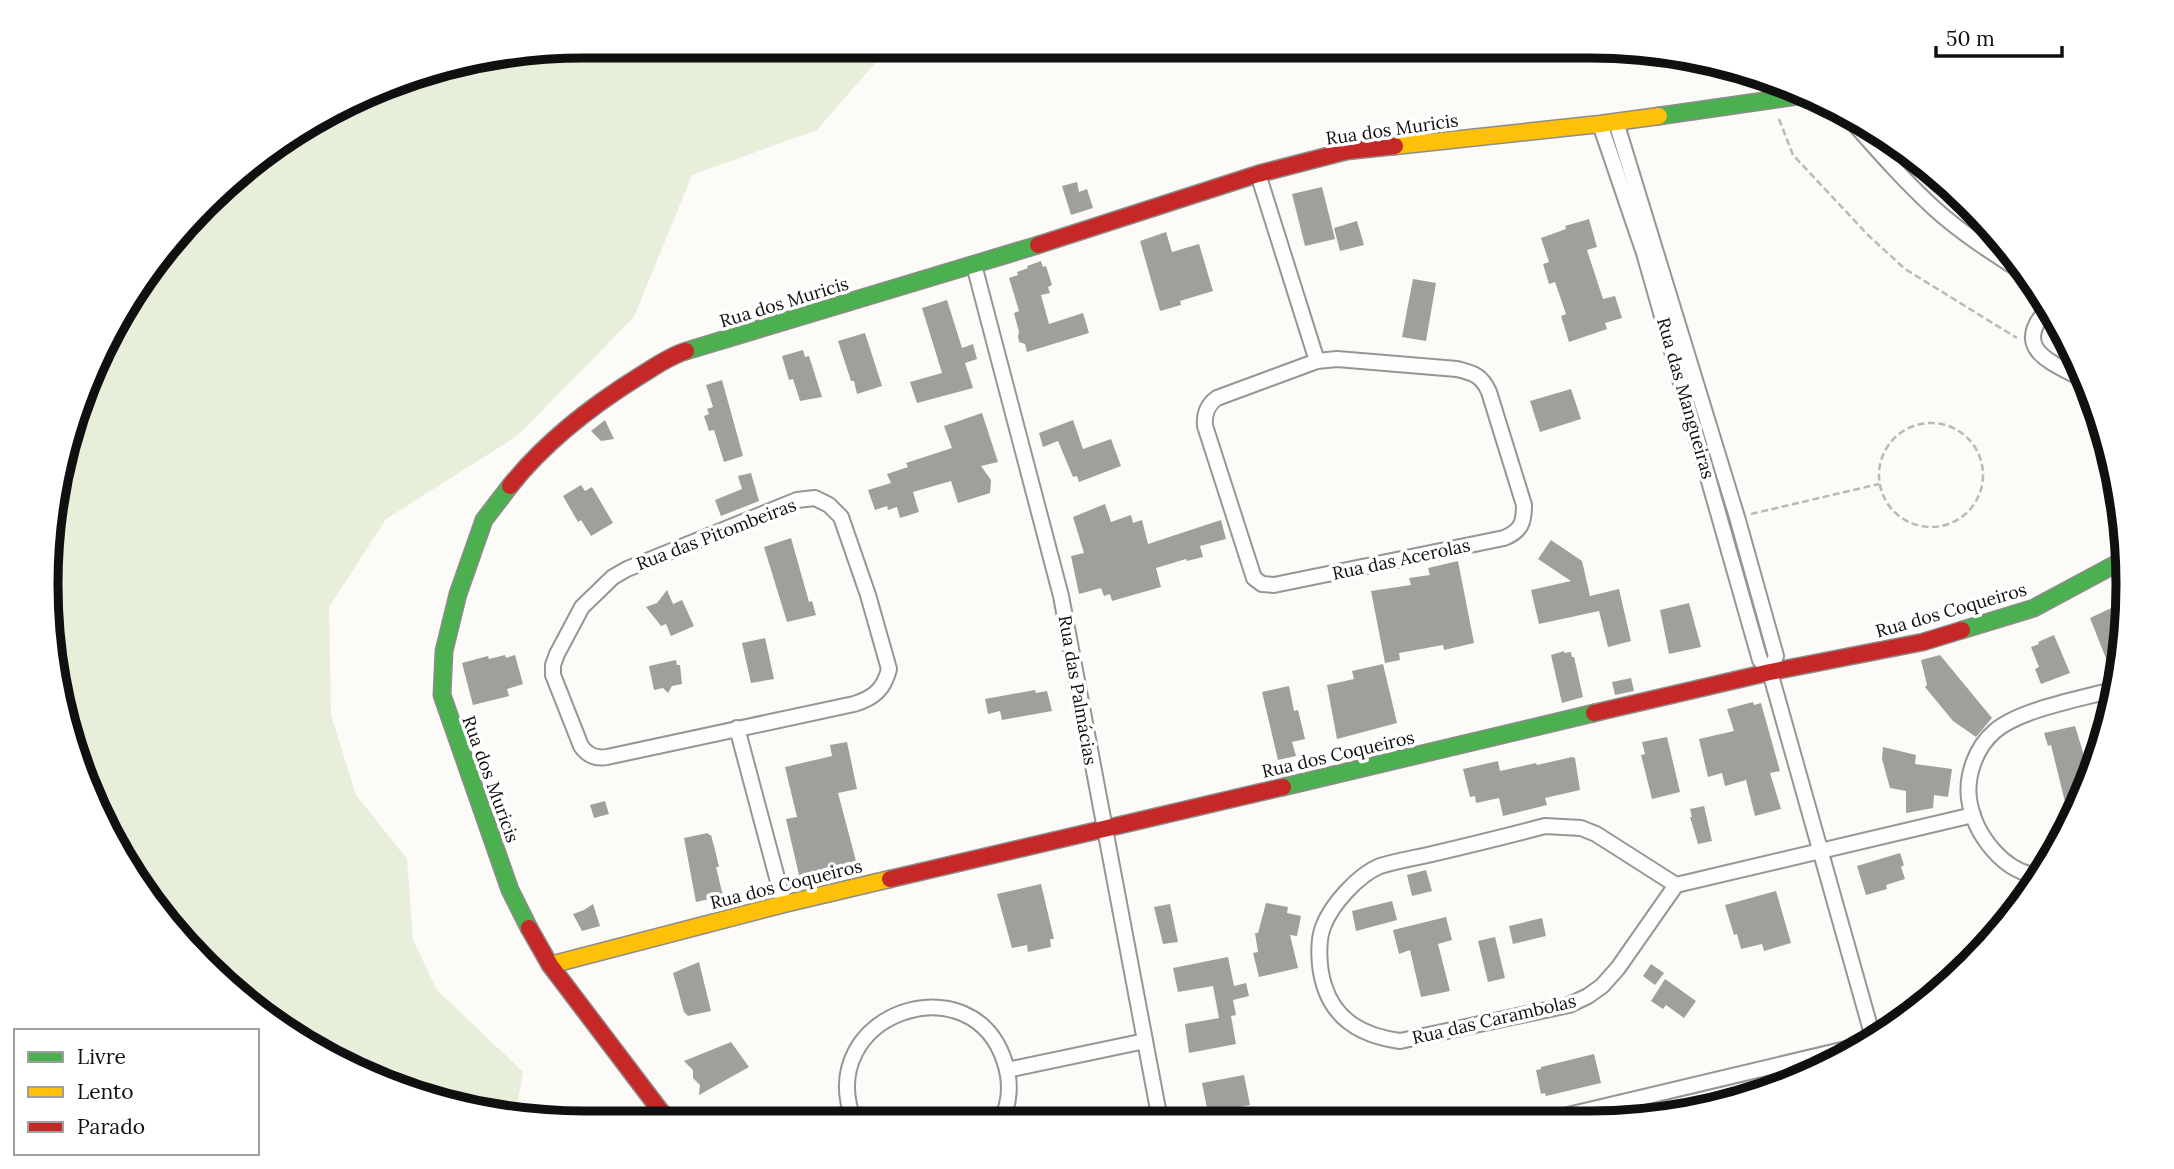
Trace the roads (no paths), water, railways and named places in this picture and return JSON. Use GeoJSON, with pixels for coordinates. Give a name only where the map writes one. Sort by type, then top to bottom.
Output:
{"type":"FeatureCollection","features":[{"type":"Feature","properties":{"kind":"street","name":"Rua dos Muricis"},"geometry":{"type":"LineString","coordinates":[[661,1111],[550,965],[510,890],[442,695],[444,653],[457,596],[485,518],[513,480],[552,439],[588,410],[677,354],[974,265],[1258,174],[1347,151],[1608,123],[1789,97]]}},
{"type":"Feature","properties":{"kind":"street","name":"Rua das Mangueiras"},"geometry":{"type":"LineString","coordinates":[[1608,123],[1737,517],[1776,656],[1770,672]]}},
{"type":"Feature","properties":{"kind":"street","name":"Rua das Mangueiras"},"geometry":{"type":"LineString","coordinates":[[1608,123],[1760,660],[1770,672],[1871,1029]]}},
{"type":"Feature","properties":{"kind":"street"},"geometry":{"type":"LineString","coordinates":[[1864,135],[1900,176],[1937,211],[2003,259]]}},
{"type":"Feature","properties":{"kind":"street"},"geometry":{"type":"LineString","coordinates":[[1258,174],[1317,362]]}},
{"type":"Feature","properties":{"kind":"street","name":"Rua das Palmácias"},"geometry":{"type":"LineString","coordinates":[[974,265],[1061,596],[1158,1111]]}},
{"type":"Feature","properties":{"kind":"street"},"geometry":{"type":"LineString","coordinates":[[2042,315],[2032,336],[2035,348],[2040,355],[2071,372]]}},
{"type":"Feature","properties":{"kind":"street","name":"Rua das Acerolas"},"geometry":{"type":"LineString","coordinates":[[1337,359],[1457,369],[1483,379],[1524,505],[1524,517],[1515,533],[1274,585],[1257,582],[1205,418],[1207,409],[1217,398],[1317,362],[1337,359]]}},
{"type":"Feature","properties":{"kind":"street","name":"Rua das Pitombeiras"},"geometry":{"type":"LineString","coordinates":[[815,498],[829,505],[841,517],[868,595],[889,669],[886,681],[870,699],[737,728],[601,758],[585,753],[553,675],[556,654],[582,607],[596,592],[627,569],[797,500],[815,498]]}},
{"type":"Feature","properties":{"kind":"street"},"geometry":{"type":"LineString","coordinates":[[1721,522],[1737,517]]}},
{"type":"Feature","properties":{"kind":"street","name":"Rua dos Coqueiros"},"geometry":{"type":"LineString","coordinates":[[550,965],[784,904],[1770,672],[1923,642],[2034,608],[2115,564]]}},
{"type":"Feature","properties":{"kind":"street"},"geometry":{"type":"LineString","coordinates":[[2029,873],[2004,863],[1992,849],[1973,815],[1969,799],[1971,768],[1980,748],[1993,732],[2016,717],[2105,693]]}},
{"type":"Feature","properties":{"kind":"street"},"geometry":{"type":"LineString","coordinates":[[737,728],[784,904]]}},
{"type":"Feature","properties":{"kind":"street"},"geometry":{"type":"LineString","coordinates":[[1676,885],[1973,815]]}},
{"type":"Feature","properties":{"kind":"street","name":"Rua das Carambolas"},"geometry":{"type":"LineString","coordinates":[[1545,826],[1564,826],[1581,828],[1596,834],[1676,885],[1618,968],[1602,986],[1569,1005],[1400,1041],[1355,1027],[1341,1017],[1328,998],[1322,978],[1322,928],[1346,891],[1378,867],[1545,826]]}},
{"type":"Feature","properties":{"kind":"street"},"geometry":{"type":"LineString","coordinates":[[852,1111],[847,1083],[854,1055],[861,1042],[876,1026],[894,1014],[908,1009],[937,1007],[965,1015],[988,1032],[996,1044],[1007,1070],[1008,1099],[1004,1111]]}},
{"type":"Feature","properties":{"kind":"street"},"geometry":{"type":"LineString","coordinates":[[1007,1070],[1145,1041]]}},
{"type":"Feature","properties":{"kind":"street"},"geometry":{"type":"LineString","coordinates":[[1585,1111],[1829,1054]]}},
{"type":"Feature","properties":{"kind":"street"},"geometry":{"type":"LineString","coordinates":[[1807,1059],[1808,1063]]}}]}
